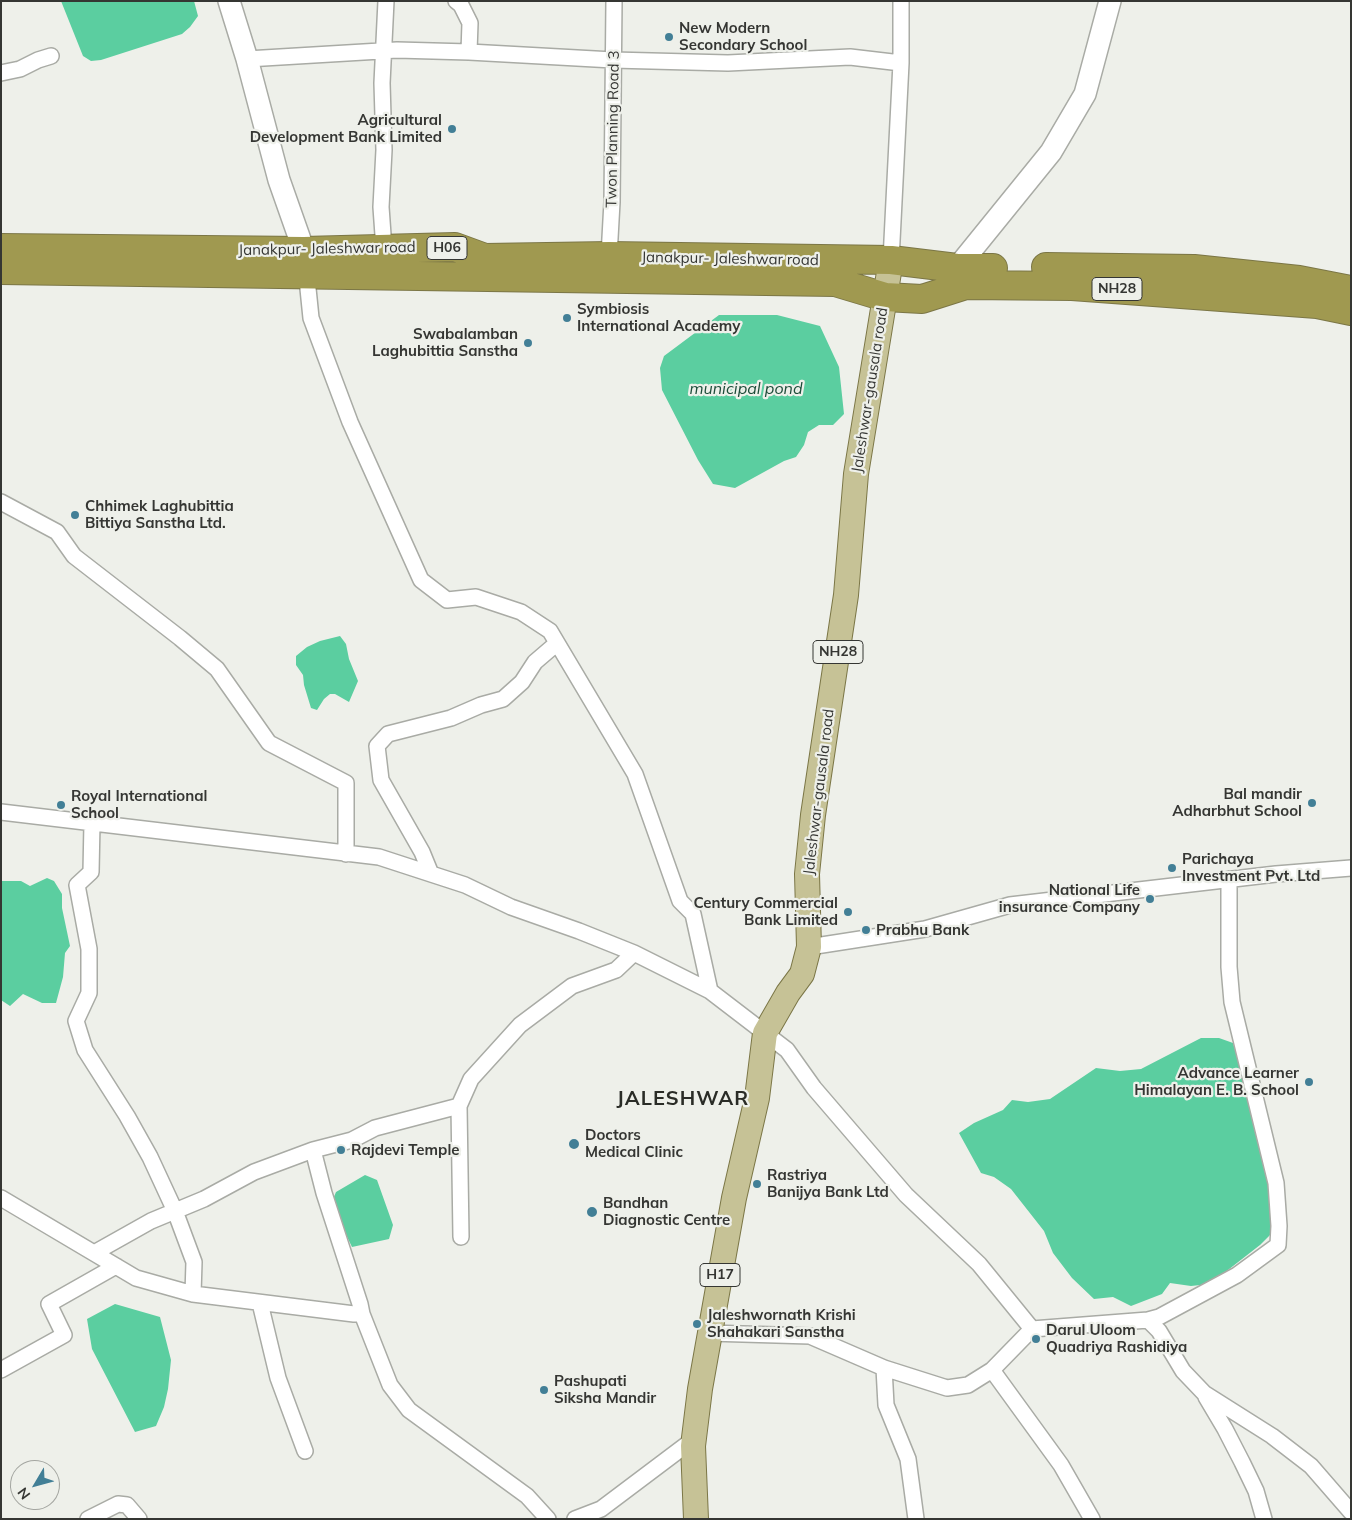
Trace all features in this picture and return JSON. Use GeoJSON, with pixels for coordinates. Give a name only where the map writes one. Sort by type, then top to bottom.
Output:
{"type":"FeatureCollection","features":[{"type":"Feature","properties":{"kind":"highway","name":"Janakpur- Jaleshwar road"},"geometry":{"type":"LineString","coordinates":[[1,248],[305,263],[384,249],[455,248],[485,258],[609,256],[891,260]]}},
{"type":"Feature","properties":{"kind":"highway","name":"NH28"},"geometry":{"type":"LineString","coordinates":[[891,260],[957,268],[1194,269],[1299,280],[1351,290]]}},
{"type":"Feature","properties":{"kind":"highway","name":"H06"},"geometry":{"type":"LineString","coordinates":[[1,270],[305,263],[835,282],[885,297]]}},
{"type":"Feature","properties":{"kind":"highway","name":"NH28"},"geometry":{"type":"LineString","coordinates":[[885,297],[922,298],[966,285],[1072,286],[1317,304],[1351,311]]}},
{"type":"Feature","properties":{"kind":"main road"},"geometry":{"type":"LineString","coordinates":[[229,1],[247,59],[279,180],[305,263]]}},
{"type":"Feature","properties":{"kind":"main road"},"geometry":{"type":"LineString","coordinates":[[957,268],[1051,152],[1085,94],[1110,1]]}},
{"type":"Feature","properties":{"kind":"main road","name":"Jaleshwar-gausala road"},"geometry":{"type":"LineString","coordinates":[[696,1519],[694,1439],[709,1334],[734,1198],[757,1098],[764,1034],[788,993],[802,974],[810,947],[807,874],[813,815],[846,595],[856,474],[891,260]]}},
{"type":"Feature","properties":{"kind":"street"},"geometry":{"type":"LineString","coordinates":[[384,249],[381,206],[384,150],[382,83],[386,1]]}},
{"type":"Feature","properties":{"kind":"street"},"geometry":{"type":"LineString","coordinates":[[456,1],[461,5],[470,23],[469,52]]}},
{"type":"Feature","properties":{"kind":"street","name":"Twon Planning Road 3"},"geometry":{"type":"LineString","coordinates":[[609,256],[612,202],[614,1]]}},
{"type":"Feature","properties":{"kind":"street"},"geometry":{"type":"LineString","coordinates":[[891,260],[901,63],[901,1]]}},
{"type":"Feature","properties":{"kind":"street"},"geometry":{"type":"LineString","coordinates":[[247,59],[384,51],[469,52],[613,60],[728,63],[850,58],[901,63]]}},
{"type":"Feature","properties":{"kind":"street"},"geometry":{"type":"LineString","coordinates":[[1,73],[20,69],[51,56]]}},
{"type":"Feature","properties":{"kind":"street"},"geometry":{"type":"LineString","coordinates":[[305,263],[310,318],[350,422],[421,580],[447,600],[476,597],[521,612],[550,631],[635,774],[680,901],[693,914],[710,991]]}},
{"type":"Feature","properties":{"kind":"street"},"geometry":{"type":"LineString","coordinates":[[1,502],[56,532],[74,556],[217,669],[269,743],[346,783],[346,854]]}},
{"type":"Feature","properties":{"kind":"street"},"geometry":{"type":"LineString","coordinates":[[430,874],[422,852],[382,780],[376,746],[388,734],[451,718],[481,705],[503,699],[522,682],[535,662],[556,644]]}},
{"type":"Feature","properties":{"kind":"street"},"geometry":{"type":"LineString","coordinates":[[1,812],[379,857],[465,885],[511,907],[580,930],[634,953],[710,991],[764,1034],[788,1050],[814,1088],[906,1195],[980,1264],[1032,1329]]}},
{"type":"Feature","properties":{"kind":"street"},"geometry":{"type":"LineString","coordinates":[[92,823],[91,872],[77,885],[89,949],[89,993],[76,1021],[84,1050],[127,1116],[150,1157],[175,1211],[194,1262],[193,1294]]}},
{"type":"Feature","properties":{"kind":"street"},"geometry":{"type":"LineString","coordinates":[[810,947],[925,929],[1010,904],[1276,874],[1351,868]]}},
{"type":"Feature","properties":{"kind":"street"},"geometry":{"type":"LineString","coordinates":[[709,1334],[810,1336],[884,1368],[947,1388],[968,1385],[992,1370],[1032,1329],[1148,1320],[1159,1317],[1237,1275],[1278,1245],[1279,1226],[1276,1183],[1232,1002],[1229,879]]}},
{"type":"Feature","properties":{"kind":"street"},"geometry":{"type":"LineString","coordinates":[[461,1237],[459,1106],[471,1079],[520,1026],[572,986],[616,970],[634,953]]}},
{"type":"Feature","properties":{"kind":"street"},"geometry":{"type":"LineString","coordinates":[[94,1253],[151,1221],[204,1199],[254,1172],[313,1150],[352,1140],[375,1128],[459,1106]]}},
{"type":"Feature","properties":{"kind":"street"},"geometry":{"type":"LineString","coordinates":[[313,1150],[324,1193],[362,1314],[390,1385],[409,1410],[527,1496],[548,1519]]}},
{"type":"Feature","properties":{"kind":"street"},"geometry":{"type":"LineString","coordinates":[[1,1198],[136,1278],[193,1294],[362,1314]]}},
{"type":"Feature","properties":{"kind":"street"},"geometry":{"type":"LineString","coordinates":[[1,1370],[64,1335],[49,1304],[116,1266]]}},
{"type":"Feature","properties":{"kind":"street"},"geometry":{"type":"LineString","coordinates":[[260,1303],[278,1378],[305,1451]]}},
{"type":"Feature","properties":{"kind":"street"},"geometry":{"type":"LineString","coordinates":[[1148,1320],[1159,1331],[1183,1371],[1204,1393],[1226,1429],[1256,1492],[1264,1519]]}},
{"type":"Feature","properties":{"kind":"street"},"geometry":{"type":"LineString","coordinates":[[884,1368],[886,1405],[908,1459],[916,1519]]}},
{"type":"Feature","properties":{"kind":"street"},"geometry":{"type":"LineString","coordinates":[[992,1370],[1061,1465],[1092,1519]]}},
{"type":"Feature","properties":{"kind":"street"},"geometry":{"type":"LineString","coordinates":[[1204,1393],[1272,1436],[1311,1466],[1351,1512]]}},
{"type":"Feature","properties":{"kind":"street"},"geometry":{"type":"LineString","coordinates":[[575,1519],[601,1509],[694,1439]]}},
{"type":"Feature","properties":{"kind":"street"},"geometry":{"type":"LineString","coordinates":[[88,1519],[118,1504],[127,1505],[139,1519]]}},
{"type":"Feature","properties":{"kind":"water"},"geometry":{"type":"Polygon","coordinates":[[[61,1],[194,1],[198,16],[182,34],[101,60],[91,61],[83,56],[61,1]]]}},
{"type":"Feature","properties":{"kind":"water","name":"municipal pond"},"geometry":{"type":"Polygon","coordinates":[[[719,315],[777,315],[820,326],[839,367],[844,414],[833,425],[819,425],[808,432],[804,445],[796,457],[784,461],[735,488],[713,484],[698,460],[662,390],[660,368],[664,356],[719,315]]]}},
{"type":"Feature","properties":{"kind":"water"},"geometry":{"type":"Polygon","coordinates":[[[340,636],[346,644],[349,659],[358,681],[349,702],[335,694],[330,694],[324,699],[317,710],[311,708],[303,675],[296,665],[296,656],[307,647],[320,641],[340,636]]]}},
{"type":"Feature","properties":{"kind":"water"},"geometry":{"type":"Polygon","coordinates":[[[47,878],[54,881],[62,894],[62,908],[70,946],[65,953],[63,977],[56,1003],[42,1003],[23,994],[10,1006],[1,1000],[1,881],[21,881],[30,886],[47,878]]]}},
{"type":"Feature","properties":{"kind":"water"},"geometry":{"type":"Polygon","coordinates":[[[1201,1038],[1219,1038],[1233,1043],[1268,1184],[1273,1214],[1270,1235],[1210,1284],[1191,1286],[1170,1283],[1162,1294],[1131,1306],[1113,1297],[1094,1299],[1072,1278],[1053,1253],[1044,1231],[1011,1189],[994,1177],[981,1173],[959,1133],[974,1123],[1003,1110],[1012,1100],[1028,1102],[1050,1099],[1096,1068],[1120,1071],[1141,1069],[1201,1038]]]}},
{"type":"Feature","properties":{"kind":"water"},"geometry":{"type":"Polygon","coordinates":[[[365,1175],[377,1180],[393,1225],[389,1239],[352,1247],[331,1204],[336,1192],[365,1175]]]}},
{"type":"Feature","properties":{"kind":"water"},"geometry":{"type":"Polygon","coordinates":[[[115,1304],[160,1317],[171,1360],[164,1407],[156,1426],[135,1432],[92,1349],[87,1319],[115,1304]]]}},
{"type":"Feature","properties":{"kind":"place","name":"New Modern Secondary School"},"geometry":{"type":"Point","coordinates":[669,37]}},
{"type":"Feature","properties":{"kind":"place","name":"Agricultural Development Bank Limited"},"geometry":{"type":"Point","coordinates":[452,129]}},
{"type":"Feature","properties":{"kind":"place","name":"Symbiosis International Academy"},"geometry":{"type":"Point","coordinates":[567,318]}},
{"type":"Feature","properties":{"kind":"place","name":"Swabalamban Laghubittia Sanstha"},"geometry":{"type":"Point","coordinates":[528,343]}},
{"type":"Feature","properties":{"kind":"place","name":"Chhimek Laghubittia Bittiya Sanstha Ltd."},"geometry":{"type":"Point","coordinates":[75,515]}},
{"type":"Feature","properties":{"kind":"place","name":"Bal mandir Adharbhut School"},"geometry":{"type":"Point","coordinates":[1312,803]}},
{"type":"Feature","properties":{"kind":"place","name":"Royal International School"},"geometry":{"type":"Point","coordinates":[61,805]}},
{"type":"Feature","properties":{"kind":"place","name":"Parichaya Investment Pvt. Ltd"},"geometry":{"type":"Point","coordinates":[1172,868]}},
{"type":"Feature","properties":{"kind":"place","name":"National Life insurance Company"},"geometry":{"type":"Point","coordinates":[1150,899]}},
{"type":"Feature","properties":{"kind":"place","name":"Century Commercial Bank Limited"},"geometry":{"type":"Point","coordinates":[848,912]}},
{"type":"Feature","properties":{"kind":"place","name":"Prabhu Bank"},"geometry":{"type":"Point","coordinates":[866,930]}},
{"type":"Feature","properties":{"kind":"place","name":"Advance Learner Himalayan E. B. School"},"geometry":{"type":"Point","coordinates":[1309,1082]}},
{"type":"Feature","properties":{"kind":"place","name":"Doctors Medical Clinic"},"geometry":{"type":"Point","coordinates":[574,1144]}},
{"type":"Feature","properties":{"kind":"place","name":"Rajdevi Temple"},"geometry":{"type":"Point","coordinates":[341,1150]}},
{"type":"Feature","properties":{"kind":"place","name":"Rastriya Banijya Bank Ltd"},"geometry":{"type":"Point","coordinates":[757,1184]}},
{"type":"Feature","properties":{"kind":"place","name":"Bandhan Diagnostic Centre"},"geometry":{"type":"Point","coordinates":[592,1212]}},
{"type":"Feature","properties":{"kind":"place","name":"Jaleshwornath Krishi Shahakari Sanstha"},"geometry":{"type":"Point","coordinates":[697,1324]}},
{"type":"Feature","properties":{"kind":"place","name":"Darul Uloom Quadriya Rashidiya"},"geometry":{"type":"Point","coordinates":[1036,1339]}},
{"type":"Feature","properties":{"kind":"place","name":"Pashupati Siksha Mandir"},"geometry":{"type":"Point","coordinates":[544,1390]}},
{"type":"Feature","properties":{"kind":"district","name":"JALESHWAR"},"geometry":{"type":"Point","coordinates":[683,1099]}}]}
